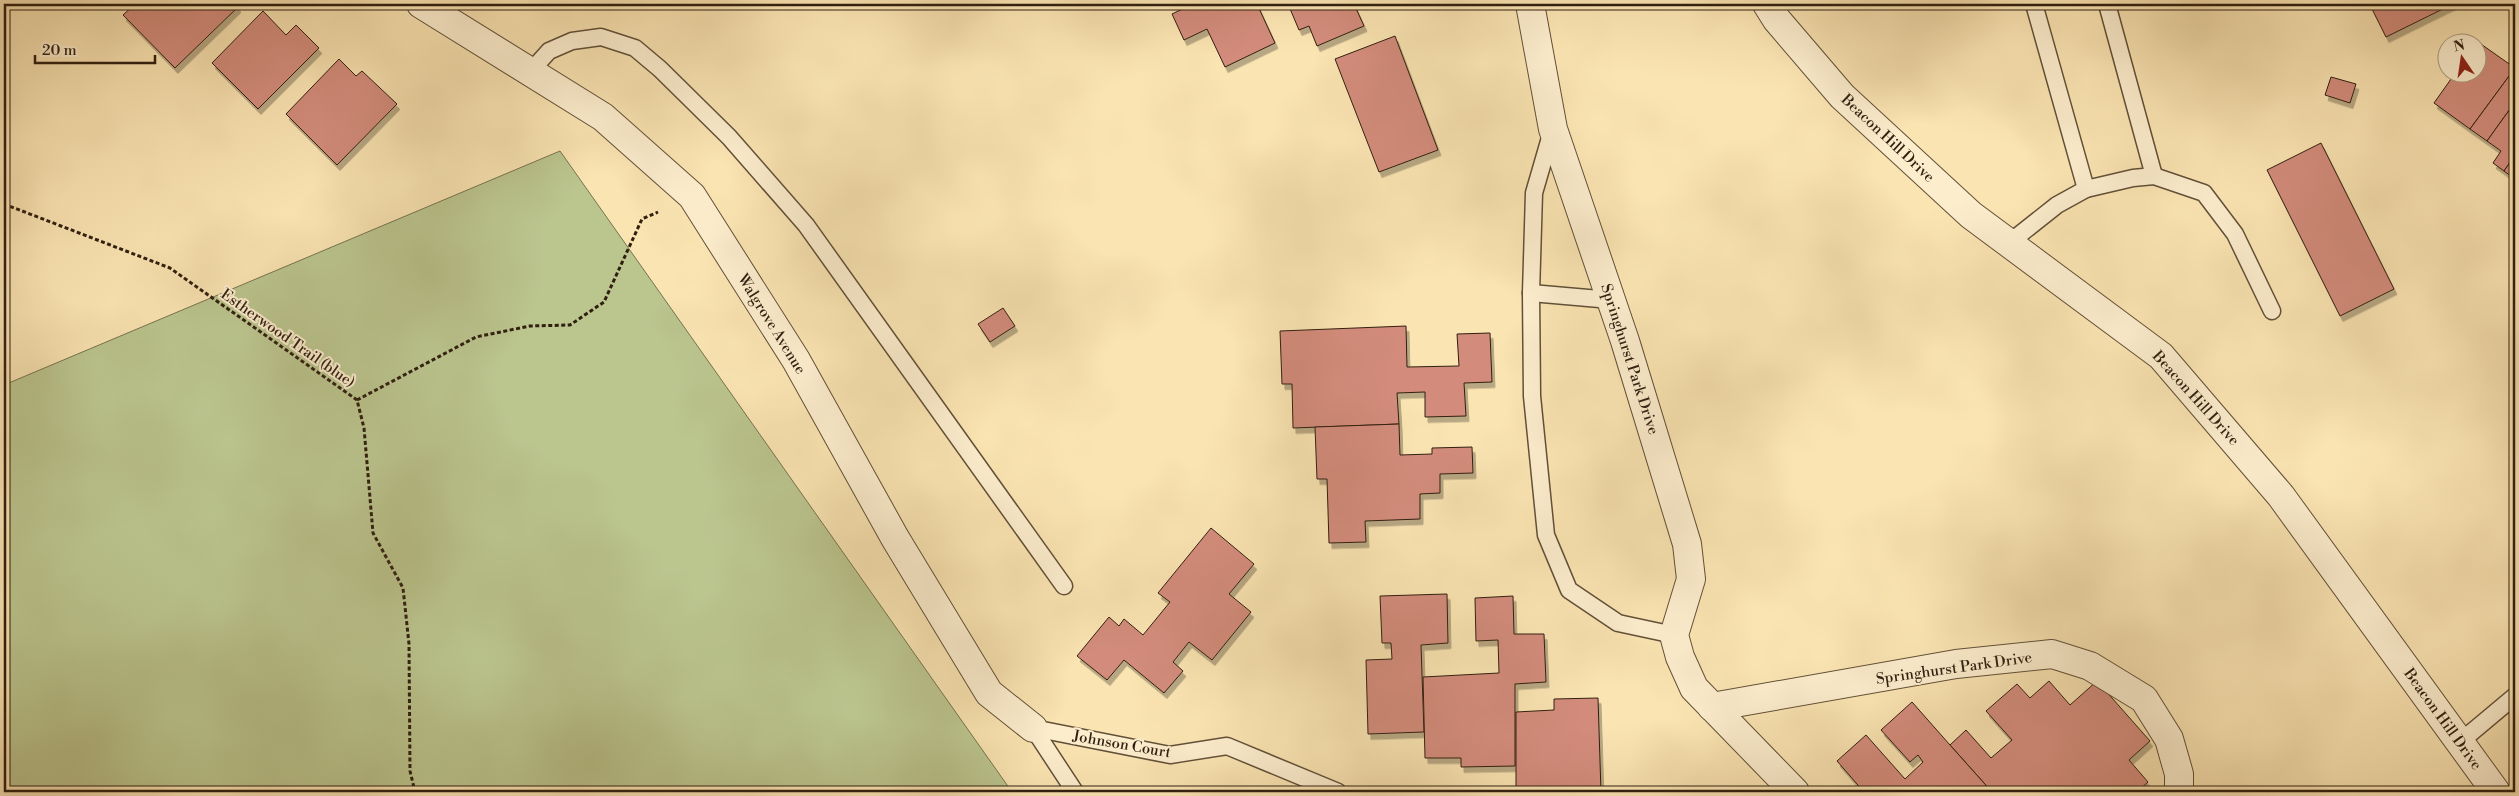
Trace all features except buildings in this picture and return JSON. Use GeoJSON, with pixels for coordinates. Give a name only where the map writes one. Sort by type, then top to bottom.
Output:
{"type":"FeatureCollection","features":[{"type":"Feature","properties":{"kind":"street","name":"Walgrove Avenue"},"geometry":{"type":"LineString","coordinates":[[420,4],[604,117],[692,196],[796,360],[895,538],[989,693],[1033,728]]}},
{"type":"Feature","properties":{"kind":"street","name":"Springhurst Park Drive"},"geometry":{"type":"LineString","coordinates":[[1530,4],[1552,129],[1611,300],[1687,544],[1691,578],[1678,616],[1674,635],[1680,657],[1694,688],[1795,792]]}},
{"type":"Feature","properties":{"kind":"street","name":"Beacon Hill Drive"},"geometry":{"type":"LineString","coordinates":[[1767,4],[1777,20],[1842,96],[1971,215],[2161,356],[2281,496],[2496,792]]}},
{"type":"Feature","properties":{"kind":"street","name":"Springhurst Park Drive"},"geometry":{"type":"LineString","coordinates":[[1712,706],[1956,664],[2052,654],[2090,666],[2144,699],[2169,739],[2179,774],[2179,792]]}},
{"type":"Feature","properties":{"kind":"lane"},"geometry":{"type":"LineString","coordinates":[[2034,4],[2086,189]]}},
{"type":"Feature","properties":{"kind":"lane"},"geometry":{"type":"LineString","coordinates":[[2107,4],[2154,176]]}},
{"type":"Feature","properties":{"kind":"lane"},"geometry":{"type":"LineString","coordinates":[[530,72],[549,51],[572,41],[601,37],[635,48],[660,69],[729,137],[806,225],[1064,586]]}},
{"type":"Feature","properties":{"kind":"lane"},"geometry":{"type":"LineString","coordinates":[[1552,129],[1534,193],[1531,294],[1532,396],[1546,535],[1569,590],[1618,623],[1674,635]]}},
{"type":"Feature","properties":{"kind":"lane"},"geometry":{"type":"LineString","coordinates":[[2009,243],[2058,205],[2086,189],[2133,178],[2154,176],[2204,193],[2235,234],[2272,311]]}},
{"type":"Feature","properties":{"kind":"lane"},"geometry":{"type":"LineString","coordinates":[[1531,294],[1611,300]]}},
{"type":"Feature","properties":{"kind":"lane"},"geometry":{"type":"LineString","coordinates":[[2460,742],[2515,696]]}},
{"type":"Feature","properties":{"kind":"lane"},"geometry":{"type":"LineString","coordinates":[[1033,728],[1075,792]]}},
{"type":"Feature","properties":{"kind":"lane","name":"Johnson Court"},"geometry":{"type":"LineString","coordinates":[[1033,728],[1170,755],[1227,746],[1338,792]]}},
{"type":"Feature","properties":{"kind":"path"},"geometry":{"type":"LineString","coordinates":[[357,400],[476,337],[530,326],[570,325],[604,302],[642,219],[692,196]]}},
{"type":"Feature","properties":{"kind":"path","name":"Estherwood Trail (blue)"},"geometry":{"type":"LineString","coordinates":[[4,204],[170,268],[357,400],[364,428],[373,532],[403,588],[409,644],[410,771],[415,792]]}},
{"type":"Feature","properties":{"kind":"green space"},"geometry":{"type":"Polygon","coordinates":[[[560,151],[1012,792],[4,792],[4,385],[560,151]]]}}]}
